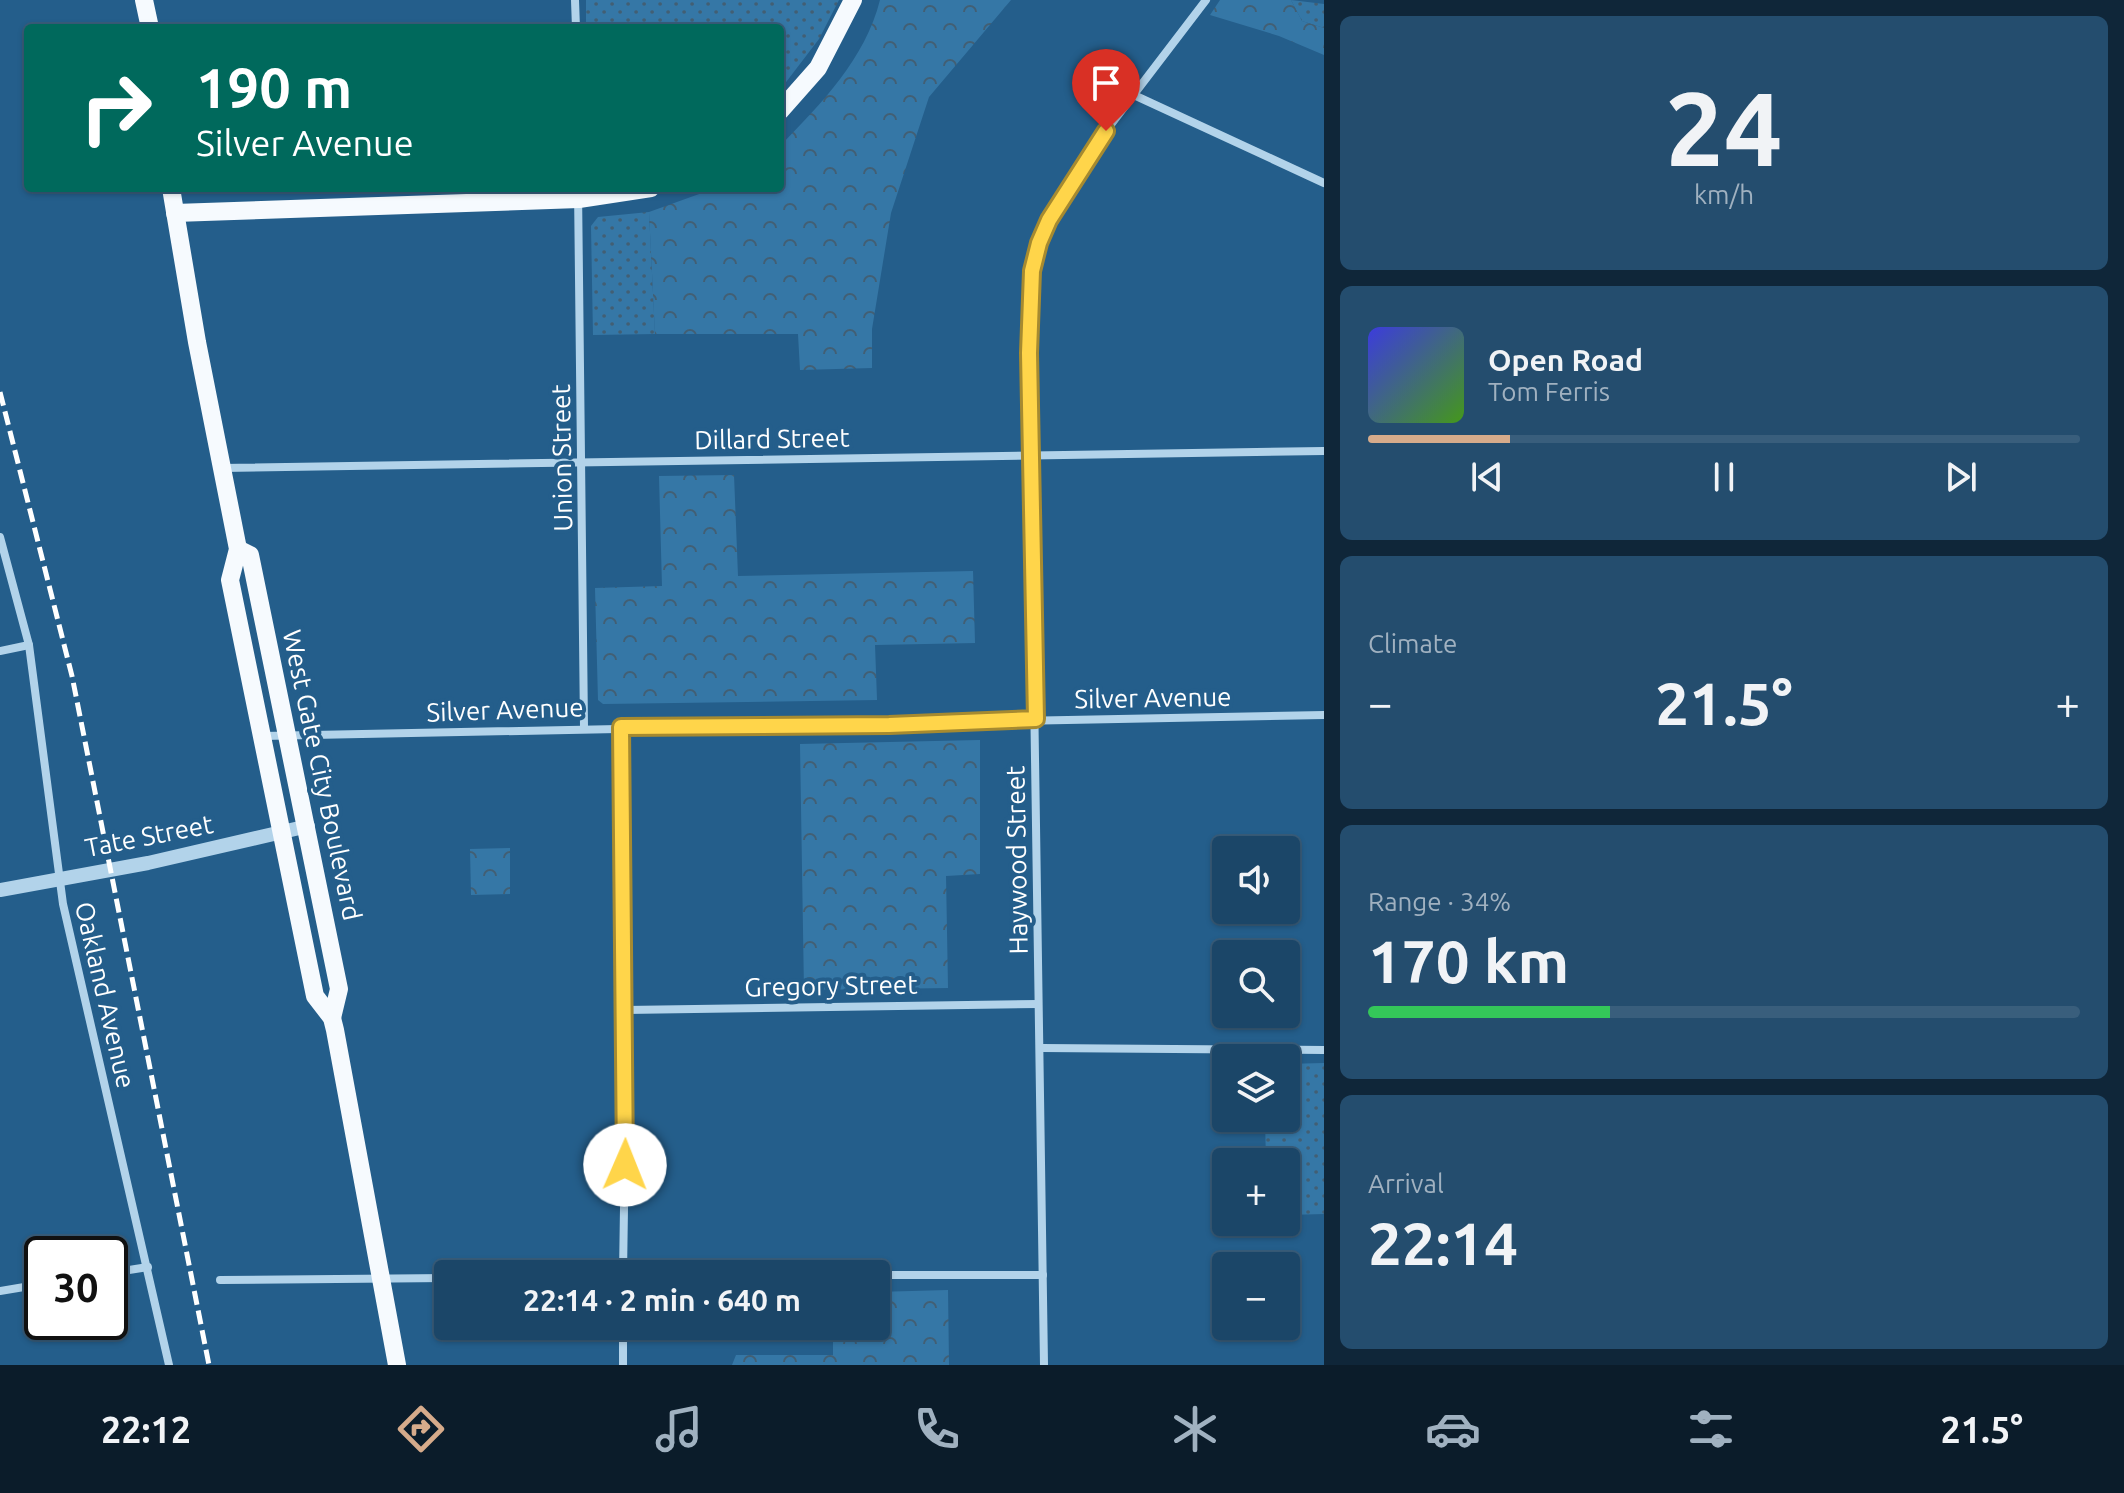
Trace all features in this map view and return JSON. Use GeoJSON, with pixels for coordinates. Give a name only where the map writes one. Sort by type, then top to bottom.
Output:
{"type":"FeatureCollection","features":[{"type":"Feature","properties":{"kind":"main road"},"geometry":{"type":"LineString","coordinates":[[144,0],[149,24]]}},
{"type":"Feature","properties":{"kind":"main road"},"geometry":{"type":"LineString","coordinates":[[784,106],[818,68],[853,0]]}},
{"type":"Feature","properties":{"kind":"main road","name":"West Gate City Boulevard"},"geometry":{"type":"LineString","coordinates":[[172,192],[238,549],[230,580],[315,996],[332,1018]]}},
{"type":"Feature","properties":{"kind":"main road"},"geometry":{"type":"LineString","coordinates":[[175,213],[578,193]]}},
{"type":"Feature","properties":{"kind":"main road","name":"West Gate City Boulevard"},"geometry":{"type":"LineString","coordinates":[[238,549],[250,555],[308,826],[339,989],[332,1018],[397,1365]]}},
{"type":"Feature","properties":{"kind":"street"},"geometry":{"type":"LineString","coordinates":[[575,0],[576,24]]}},
{"type":"Feature","properties":{"kind":"street","name":"Haywood Street"},"geometry":{"type":"LineString","coordinates":[[1044,1365],[1042,1048],[1038,1004],[1029,353],[1032,271],[1044,231],[1078,174],[1106,131],[1136,96],[1206,0]]}},
{"type":"Feature","properties":{"kind":"street"},"geometry":{"type":"LineString","coordinates":[[1136,96],[1324,183]]}},
{"type":"Feature","properties":{"kind":"street","name":"Union Street"},"geometry":{"type":"LineString","coordinates":[[578,193],[584,727]]}},
{"type":"Feature","properties":{"kind":"street","name":"Dillard Street"},"geometry":{"type":"LineString","coordinates":[[221,468],[1324,451]]}},
{"type":"Feature","properties":{"kind":"street","name":"Oakland Avenue"},"geometry":{"type":"LineString","coordinates":[[0,537],[29,645],[59,877],[169,1365]]}},
{"type":"Feature","properties":{"kind":"street"},"geometry":{"type":"LineString","coordinates":[[0,651],[29,645]]}},
{"type":"Feature","properties":{"kind":"street","name":"Silver Avenue"},"geometry":{"type":"LineString","coordinates":[[263,736],[584,727],[889,725],[1036,719],[1324,715]]}},
{"type":"Feature","properties":{"kind":"street"},"geometry":{"type":"LineString","coordinates":[[621,727],[625,1010],[623,1260]]}},
{"type":"Feature","properties":{"kind":"street","name":"Tate Street"},"geometry":{"type":"LineString","coordinates":[[0,890],[148,863],[308,826]]}},
{"type":"Feature","properties":{"kind":"street","name":"Gregory Street"},"geometry":{"type":"LineString","coordinates":[[625,1010],[1038,1004]]}},
{"type":"Feature","properties":{"kind":"street"},"geometry":{"type":"LineString","coordinates":[[1042,1048],[1324,1050]]}},
{"type":"Feature","properties":{"kind":"street"},"geometry":{"type":"LineString","coordinates":[[128,1270],[148,1267]]}},
{"type":"Feature","properties":{"kind":"street"},"geometry":{"type":"LineString","coordinates":[[890,1275],[1043,1275]]}},
{"type":"Feature","properties":{"kind":"street"},"geometry":{"type":"LineString","coordinates":[[220,1280],[434,1278]]}},
{"type":"Feature","properties":{"kind":"street"},"geometry":{"type":"LineString","coordinates":[[0,1291],[24,1287]]}},
{"type":"Feature","properties":{"kind":"street"},"geometry":{"type":"LineString","coordinates":[[623,1340],[623,1365]]}},
{"type":"Feature","properties":{"kind":"green space"},"geometry":{"type":"Polygon","coordinates":[[[586,0],[839,0],[819,39],[784,85],[784,24],[586,24],[586,0]]]}},
{"type":"Feature","properties":{"kind":"green space"},"geometry":{"type":"Polygon","coordinates":[[[880,0],[1011,0],[929,97],[891,213],[872,329],[872,368],[800,370],[798,334],[655,334],[649,212],[705,192],[784,192],[784,142],[840,79],[864,42],[880,0]]]}},
{"type":"Feature","properties":{"kind":"green space"},"geometry":{"type":"Polygon","coordinates":[[[1220,0],[1291,0],[1302,21],[1324,28],[1324,55],[1279,36],[1210,15],[1220,0]]]}},
{"type":"Feature","properties":{"kind":"green space"},"geometry":{"type":"Polygon","coordinates":[[[1291,0],[1324,4],[1324,28],[1302,21],[1291,0]]]}},
{"type":"Feature","properties":{"kind":"green space"},"geometry":{"type":"Polygon","coordinates":[[[649,212],[655,334],[593,335],[591,226],[598,217],[649,212]]]}},
{"type":"Feature","properties":{"kind":"green space"},"geometry":{"type":"Polygon","coordinates":[[[734,475],[738,576],[973,571],[975,643],[875,645],[877,700],[603,704],[598,700],[595,588],[662,586],[659,476],[734,475]]]}},
{"type":"Feature","properties":{"kind":"green space"},"geometry":{"type":"Polygon","coordinates":[[[980,740],[980,874],[946,876],[948,988],[804,990],[800,744],[980,740]]]}},
{"type":"Feature","properties":{"kind":"green space"},"geometry":{"type":"Polygon","coordinates":[[[510,848],[510,894],[471,895],[470,849],[510,848]]]}},
{"type":"Feature","properties":{"kind":"green space"},"geometry":{"type":"Polygon","coordinates":[[[1324,1063],[1324,1214],[1300,1215],[1300,1148],[1266,1148],[1265,1132],[1300,1132],[1300,1064],[1324,1063]]]}},
{"type":"Feature","properties":{"kind":"green space"},"geometry":{"type":"Polygon","coordinates":[[[948,1290],[949,1365],[732,1365],[736,1355],[833,1355],[833,1340],[890,1340],[890,1292],[948,1290]]]}},
{"type":"Feature","properties":{"kind":"railway"},"geometry":{"type":"LineString","coordinates":[[0,392],[72,676],[209,1365]]}},
{"type":"Feature","properties":{"kind":"route"},"geometry":{"type":"LineString","coordinates":[[625,1165],[621,727],[889,725],[1036,719],[1029,353],[1032,271],[1049,220],[1106,131]]}}]}
